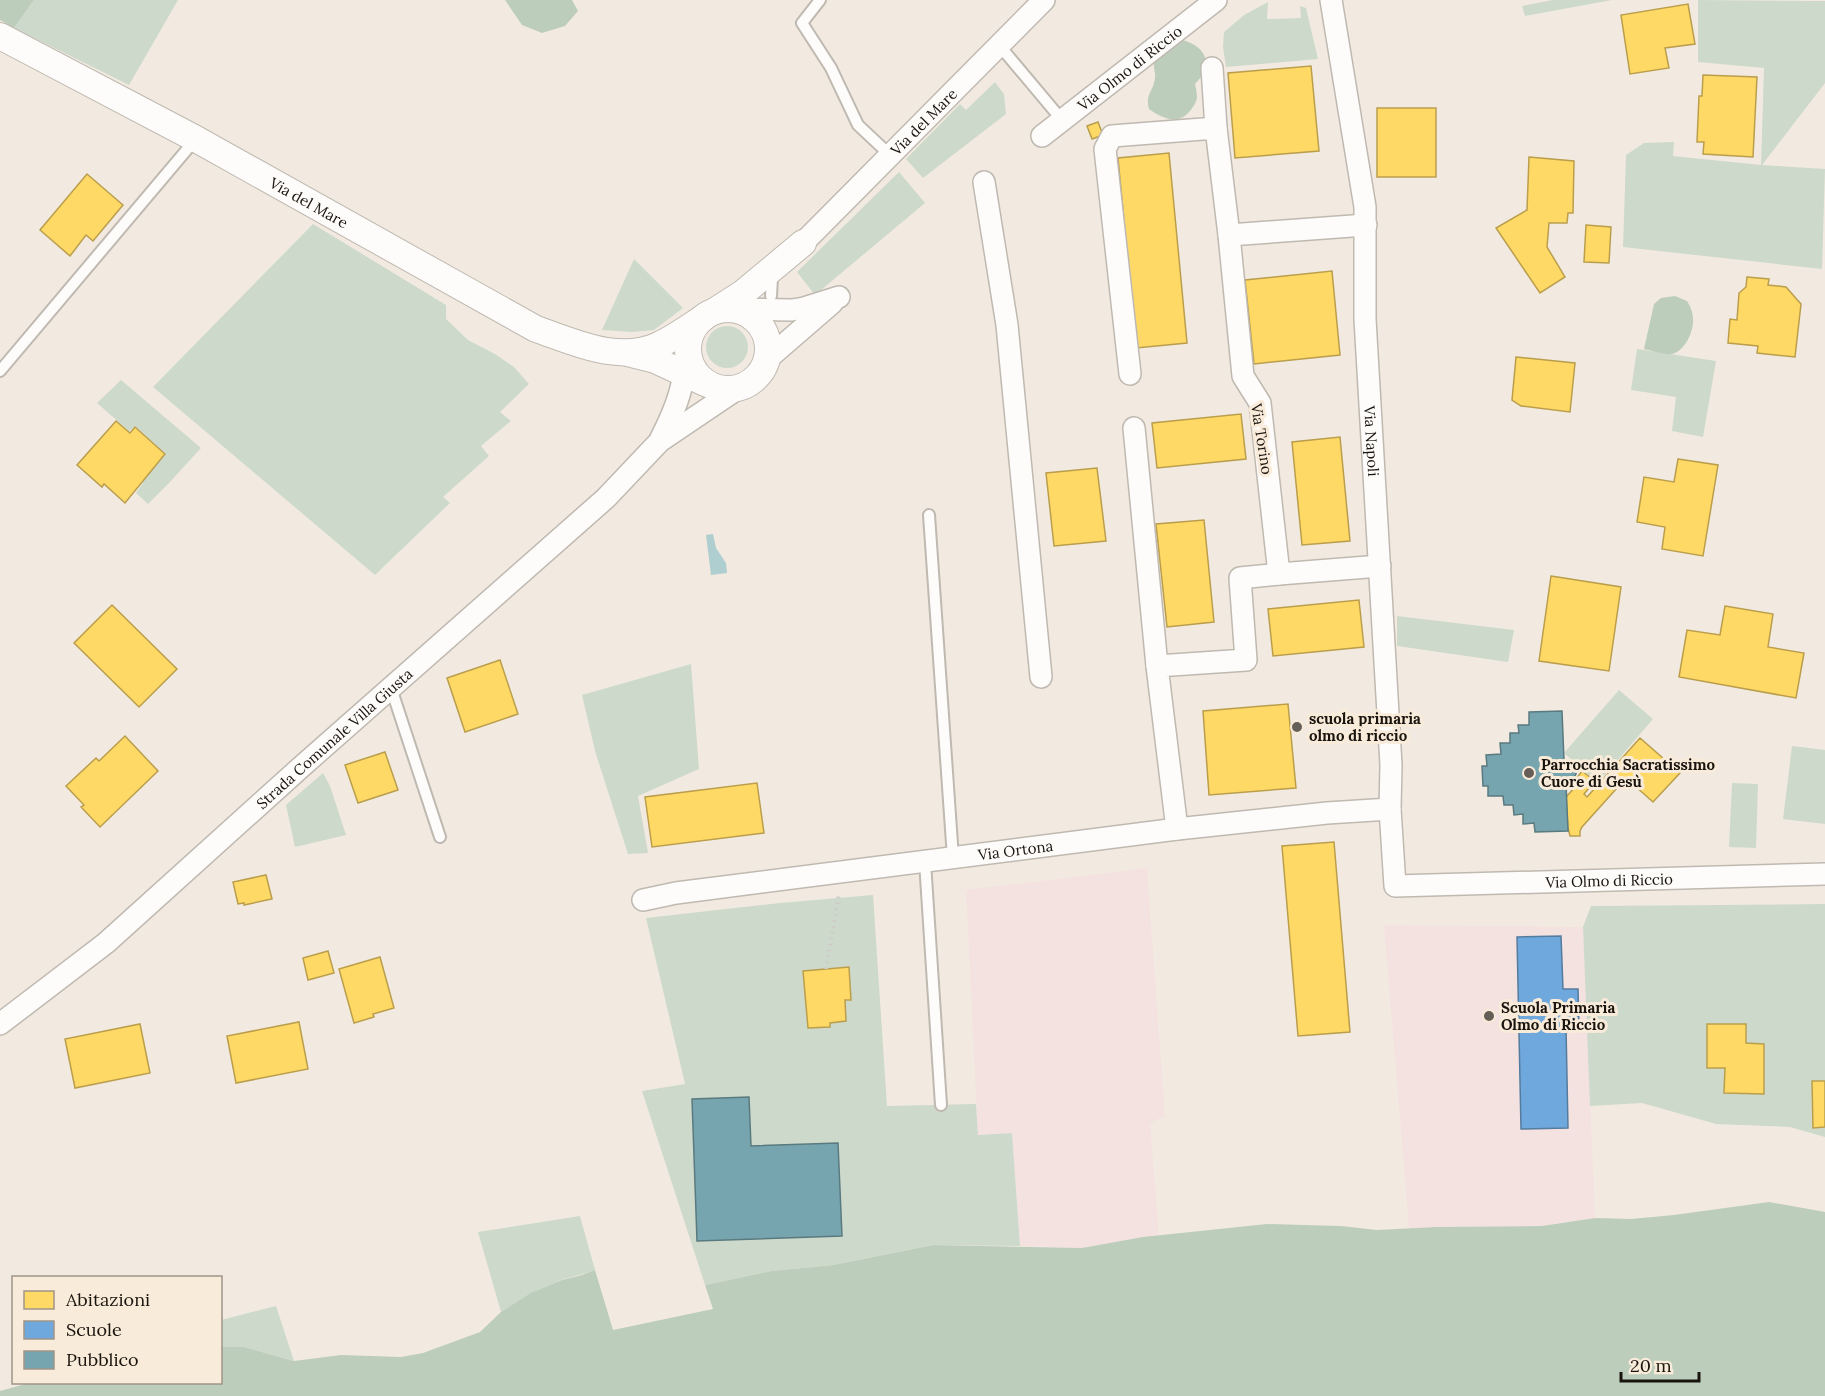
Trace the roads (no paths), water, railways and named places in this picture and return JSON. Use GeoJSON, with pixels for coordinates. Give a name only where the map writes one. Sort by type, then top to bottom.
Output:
{"type":"FeatureCollection","features":[{"type":"Feature","properties":{"kind":"street","name":"Via del Mare"},"geometry":{"type":"LineString","coordinates":[[803,243],[1044,0]]}},
{"type":"Feature","properties":{"kind":"street","name":"Via Olmo di Riccio"},"geometry":{"type":"LineString","coordinates":[[1042,136],[1216,0]]}},
{"type":"Feature","properties":{"kind":"street","name":"Via Napoli"},"geometry":{"type":"LineString","coordinates":[[1331,0],[1365,207],[1365,319],[1391,765],[1390,809],[1395,885]]}},
{"type":"Feature","properties":{"kind":"street","name":"Via del Mare"},"geometry":{"type":"LineString","coordinates":[[0,36],[196,139],[536,328],[596,350],[625,352]]}},
{"type":"Feature","properties":{"kind":"street","name":"Via Torino"},"geometry":{"type":"LineString","coordinates":[[1212,68],[1216,128],[1243,376],[1260,403],[1279,574]]}},
{"type":"Feature","properties":{"kind":"street"},"geometry":{"type":"LineString","coordinates":[[1131,374],[1105,149],[1112,136],[1216,128]]}},
{"type":"Feature","properties":{"kind":"street"},"geometry":{"type":"LineString","coordinates":[[984,182],[1007,325],[1041,677]]}},
{"type":"Feature","properties":{"kind":"street"},"geometry":{"type":"LineString","coordinates":[[1229,235],[1366,225]]}},
{"type":"Feature","properties":{"kind":"street"},"geometry":{"type":"LineString","coordinates":[[660,441],[676,410],[686,373],[688,348],[695,326],[743,292],[803,243]]}},
{"type":"Feature","properties":{"kind":"street"},"geometry":{"type":"LineString","coordinates":[[716,312],[792,310],[839,297],[765,361]]}},
{"type":"Feature","properties":{"kind":"street"},"geometry":{"type":"LineString","coordinates":[[625,352],[657,346],[716,312],[741,311],[752,317],[766,337],[768,349],[765,361],[756,377],[660,441]]}},
{"type":"Feature","properties":{"kind":"street"},"geometry":{"type":"LineString","coordinates":[[688,348],[689,359],[694,370],[701,379],[711,385]]}},
{"type":"Feature","properties":{"kind":"street"},"geometry":{"type":"LineString","coordinates":[[625,352],[655,360],[711,385],[740,387]]}},
{"type":"Feature","properties":{"kind":"street"},"geometry":{"type":"LineString","coordinates":[[1134,428],[1157,666],[1177,829]]}},
{"type":"Feature","properties":{"kind":"street","name":"Strada Comunale Villa Giusta"},"geometry":{"type":"LineString","coordinates":[[0,1024],[106,943],[606,498],[660,441]]}},
{"type":"Feature","properties":{"kind":"street"},"geometry":{"type":"LineString","coordinates":[[1157,666],[1246,660],[1240,578],[1380,566]]}},
{"type":"Feature","properties":{"kind":"street","name":"Via Ortona"},"geometry":{"type":"LineString","coordinates":[[643,900],[676,893],[1177,829],[1327,813],[1390,809]]}},
{"type":"Feature","properties":{"kind":"street","name":"Via Olmo di Riccio"},"geometry":{"type":"LineString","coordinates":[[1395,885],[1825,874]]}},
{"type":"Feature","properties":{"kind":"lane"},"geometry":{"type":"LineString","coordinates":[[820,0],[802,23],[831,68],[858,125],[890,155]]}},
{"type":"Feature","properties":{"kind":"lane"},"geometry":{"type":"LineString","coordinates":[[999,45],[1062,120]]}},
{"type":"Feature","properties":{"kind":"lane"},"geometry":{"type":"LineString","coordinates":[[0,371],[196,139]]}},
{"type":"Feature","properties":{"kind":"lane"},"geometry":{"type":"LineString","coordinates":[[769,270],[772,278],[771,296]]}},
{"type":"Feature","properties":{"kind":"lane"},"geometry":{"type":"LineString","coordinates":[[929,515],[953,858]]}},
{"type":"Feature","properties":{"kind":"lane"},"geometry":{"type":"LineString","coordinates":[[391,688],[440,837]]}},
{"type":"Feature","properties":{"kind":"lane"},"geometry":{"type":"LineString","coordinates":[[925,861],[941,1105]]}},
{"type":"Feature","properties":{"kind":"water"},"geometry":{"type":"Polygon","coordinates":[[[713,534],[716,548],[726,563],[727,573],[711,575],[706,535],[713,534]]]}},
{"type":"Feature","properties":{"kind":"place","name":"scuola primaria olmo di riccio"},"geometry":{"type":"Point","coordinates":[1297,727]}},
{"type":"Feature","properties":{"kind":"place","name":"Parrocchia Sacratissimo Cuore di Gesù"},"geometry":{"type":"Point","coordinates":[1529,773]}},
{"type":"Feature","properties":{"kind":"place","name":"Scuola Primaria Olmo di Riccio"},"geometry":{"type":"Point","coordinates":[1489,1016]}}]}
